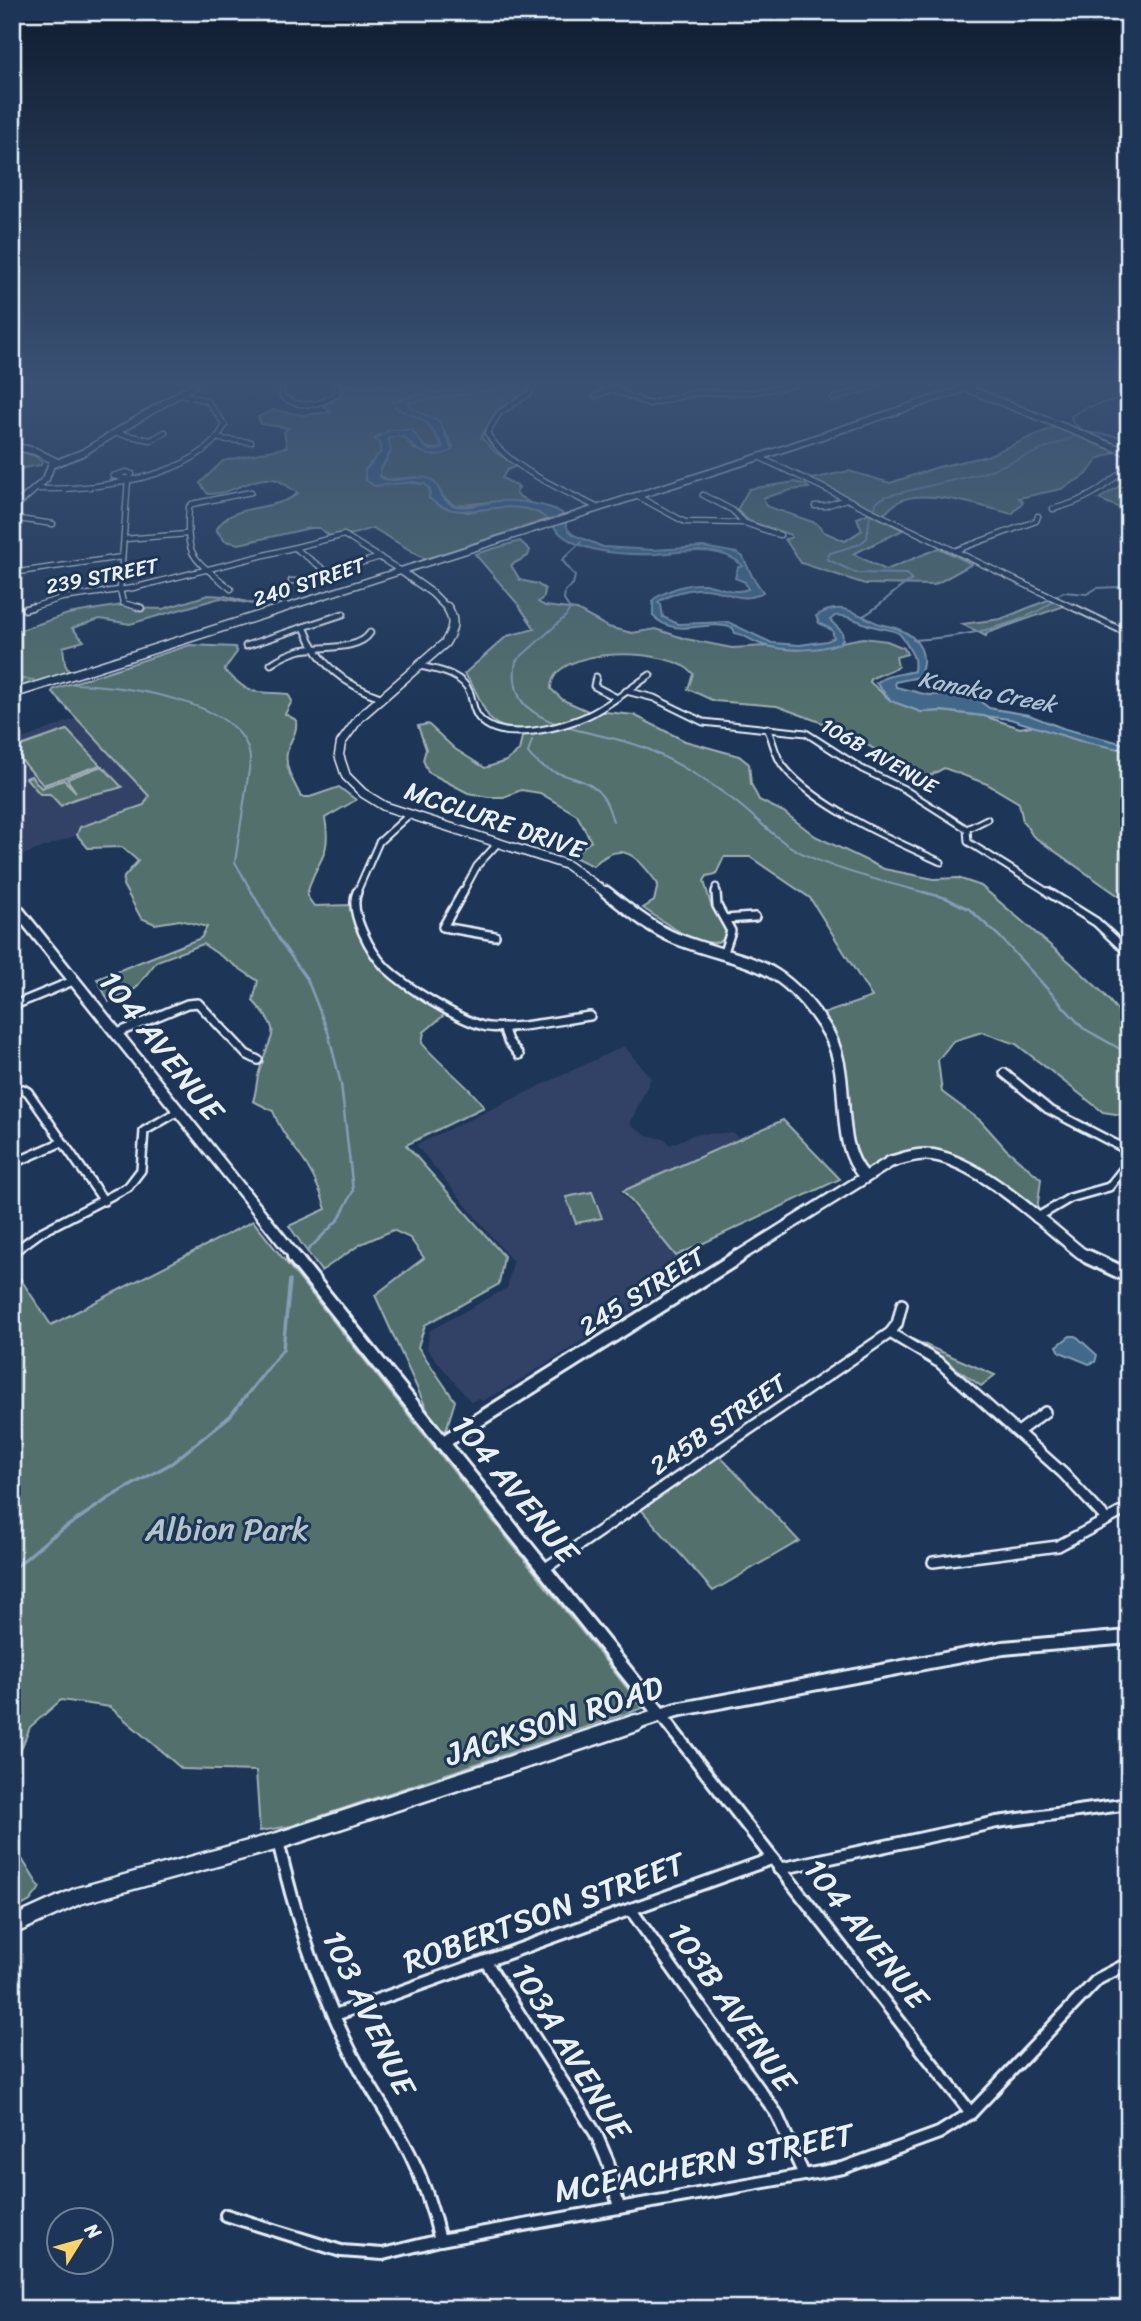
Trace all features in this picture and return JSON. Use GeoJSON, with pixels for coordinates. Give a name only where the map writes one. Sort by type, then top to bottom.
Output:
{"type":"FeatureCollection","features":[{"type":"Feature","properties":{"kind":"street"},"geometry":{"type":"LineString","coordinates":[[12,509],[31,493]]}},
{"type":"Feature","properties":{"kind":"street"},"geometry":{"type":"LineString","coordinates":[[127,493],[120,589],[123,603],[141,608]]}},
{"type":"Feature","properties":{"kind":"street"},"geometry":{"type":"LineString","coordinates":[[231,589],[191,555],[187,534],[189,507],[192,504],[245,493]]}},
{"type":"Feature","properties":{"kind":"street"},"geometry":{"type":"LineString","coordinates":[[571,493],[598,508]]}},
{"type":"Feature","properties":{"kind":"street","name":"240 STREET"},"geometry":{"type":"LineString","coordinates":[[12,694],[645,493]]}},
{"type":"Feature","properties":{"kind":"street"},"geometry":{"type":"LineString","coordinates":[[834,493],[1129,634]]}},
{"type":"Feature","properties":{"kind":"street"},"geometry":{"type":"LineString","coordinates":[[1053,509],[1082,501],[1096,493]]}},
{"type":"Feature","properties":{"kind":"street"},"geometry":{"type":"LineString","coordinates":[[703,495],[732,510],[745,523]]}},
{"type":"Feature","properties":{"kind":"street"},"geometry":{"type":"LineString","coordinates":[[637,496],[685,522],[745,523],[780,534]]}},
{"type":"Feature","properties":{"kind":"street"},"geometry":{"type":"LineString","coordinates":[[815,506],[825,506],[846,499]]}},
{"type":"Feature","properties":{"kind":"street"},"geometry":{"type":"LineString","coordinates":[[954,551],[1036,521],[1038,516]]}},
{"type":"Feature","properties":{"kind":"street"},"geometry":{"type":"LineString","coordinates":[[12,518],[27,523],[53,524]]}},
{"type":"Feature","properties":{"kind":"street"},"geometry":{"type":"LineString","coordinates":[[125,539],[187,534]]}},
{"type":"Feature","properties":{"kind":"street","name":"239 STREET"},"geometry":{"type":"LineString","coordinates":[[24,609],[62,598],[120,589],[296,549],[340,536],[349,536],[380,557]]}},
{"type":"Feature","properties":{"kind":"street"},"geometry":{"type":"LineString","coordinates":[[296,549],[329,573]]}},
{"type":"Feature","properties":{"kind":"street"},"geometry":{"type":"LineString","coordinates":[[12,573],[122,557]]}},
{"type":"Feature","properties":{"kind":"street"},"geometry":{"type":"LineString","coordinates":[[291,581],[329,573],[380,557],[401,571]]}},
{"type":"Feature","properties":{"kind":"street","name":"MCCLURE DRIVE"},"geometry":{"type":"LineString","coordinates":[[401,571],[445,604],[455,619],[454,630],[448,640],[345,733],[339,750],[340,765],[350,783],[363,794],[410,814],[567,865],[590,878],[651,926],[676,938],[759,963],[785,977],[799,991],[831,1036],[839,1059],[852,1161],[865,1177]]}},
{"type":"Feature","properties":{"kind":"street"},"geometry":{"type":"LineString","coordinates":[[246,646],[343,614]]}},
{"type":"Feature","properties":{"kind":"street"},"geometry":{"type":"LineString","coordinates":[[304,627],[312,649],[347,685],[383,698]]}},
{"type":"Feature","properties":{"kind":"street"},"geometry":{"type":"LineString","coordinates":[[271,664],[285,656],[312,649],[353,644],[367,638],[370,633]]}},
{"type":"Feature","properties":{"kind":"street"},"geometry":{"type":"LineString","coordinates":[[420,666],[450,674],[461,680],[468,688],[478,718],[496,730],[534,731],[565,723],[591,713],[650,675]]}},
{"type":"Feature","properties":{"kind":"street"},"geometry":{"type":"LineString","coordinates":[[596,677],[594,686],[615,697]]}},
{"type":"Feature","properties":{"kind":"street","name":"106B AVENUE"},"geometry":{"type":"LineString","coordinates":[[626,691],[654,698],[703,722],[800,732],[821,741],[862,769],[904,789],[967,829],[968,842],[1096,922],[1129,953]]}},
{"type":"Feature","properties":{"kind":"street"},"geometry":{"type":"LineString","coordinates":[[767,728],[776,756],[802,784],[878,834],[941,862]]}},
{"type":"Feature","properties":{"kind":"street"},"geometry":{"type":"LineString","coordinates":[[410,814],[379,842],[354,898],[355,917],[381,962],[398,978],[466,1019],[484,1026],[503,1027],[590,1016]]}},
{"type":"Feature","properties":{"kind":"street"},"geometry":{"type":"LineString","coordinates":[[967,829],[988,819]]}},
{"type":"Feature","properties":{"kind":"street"},"geometry":{"type":"LineString","coordinates":[[495,936],[443,927],[477,866],[499,842]]}},
{"type":"Feature","properties":{"kind":"street"},"geometry":{"type":"LineString","coordinates":[[716,887],[715,899],[731,935],[724,952]]}},
{"type":"Feature","properties":{"kind":"street","name":"104 AVENUE"},"geometry":{"type":"LineString","coordinates":[[12,903],[660,1714],[971,2113]]}},
{"type":"Feature","properties":{"kind":"street"},"geometry":{"type":"LineString","coordinates":[[725,919],[755,917]]}},
{"type":"Feature","properties":{"kind":"street"},"geometry":{"type":"LineString","coordinates":[[12,1006],[73,981]]}},
{"type":"Feature","properties":{"kind":"street"},"geometry":{"type":"LineString","coordinates":[[115,1034],[187,1004],[198,1003],[246,1054],[258,1060]]}},
{"type":"Feature","properties":{"kind":"street"},"geometry":{"type":"LineString","coordinates":[[503,1027],[508,1041],[519,1055]]}},
{"type":"Feature","properties":{"kind":"street"},"geometry":{"type":"LineString","coordinates":[[1004,1073],[1048,1109],[1129,1151]]}},
{"type":"Feature","properties":{"kind":"street"},"geometry":{"type":"LineString","coordinates":[[14,1090],[28,1093],[104,1201]]}},
{"type":"Feature","properties":{"kind":"street"},"geometry":{"type":"LineString","coordinates":[[12,1253],[41,1232],[123,1191],[138,1176],[144,1131],[177,1112]]}},
{"type":"Feature","properties":{"kind":"street"},"geometry":{"type":"LineString","coordinates":[[12,1164],[62,1142]]}},
{"type":"Feature","properties":{"kind":"street"},"geometry":{"type":"LineString","coordinates":[[865,1177],[906,1156],[926,1155],[950,1159],[977,1172],[1086,1257],[1129,1276]]}},
{"type":"Feature","properties":{"kind":"street"},"geometry":{"type":"LineString","coordinates":[[1036,1219],[1071,1198],[1100,1192],[1118,1180],[1129,1162]]}},
{"type":"Feature","properties":{"kind":"street","name":"245 STREET"},"geometry":{"type":"LineString","coordinates":[[442,1443],[865,1177]]}},
{"type":"Feature","properties":{"kind":"street"},"geometry":{"type":"LineString","coordinates":[[902,1304],[897,1324],[890,1332],[940,1363],[1063,1473],[1107,1520]]}},
{"type":"Feature","properties":{"kind":"street","name":"245B STREET"},"geometry":{"type":"LineString","coordinates":[[544,1569],[890,1332]]}},
{"type":"Feature","properties":{"kind":"street"},"geometry":{"type":"LineString","coordinates":[[1017,1432],[1045,1412]]}},
{"type":"Feature","properties":{"kind":"street"},"geometry":{"type":"LineString","coordinates":[[933,1562],[964,1556],[1046,1549],[1071,1540],[1129,1508]]}},
{"type":"Feature","properties":{"kind":"street","name":"JACKSON ROAD"},"geometry":{"type":"LineString","coordinates":[[12,1926],[78,1896],[278,1841],[660,1714],[706,1703],[1003,1648],[1129,1637]]}},
{"type":"Feature","properties":{"kind":"street"},"geometry":{"type":"LineString","coordinates":[[779,1869],[979,1826],[1082,1808],[1129,1804]]}},
{"type":"Feature","properties":{"kind":"street","name":"103 AVENUE"},"geometry":{"type":"LineString","coordinates":[[278,1841],[293,1910],[335,2015],[349,2049],[416,2166],[430,2199],[440,2240]]}},
{"type":"Feature","properties":{"kind":"street","name":"ROBERTSON STREET"},"geometry":{"type":"LineString","coordinates":[[335,2015],[771,1858]]}},
{"type":"Feature","properties":{"kind":"street","name":"103B AVENUE"},"geometry":{"type":"LineString","coordinates":[[631,1910],[776,2113],[804,2175]]}},
{"type":"Feature","properties":{"kind":"street","name":"103A AVENUE"},"geometry":{"type":"LineString","coordinates":[[486,1962],[596,2134],[608,2162],[619,2208]]}},
{"type":"Feature","properties":{"kind":"street","name":"MCEACHERN STREET"},"geometry":{"type":"LineString","coordinates":[[226,2215],[341,2251],[383,2253],[440,2240],[843,2168],[939,2133],[971,2113],[1098,1979],[1129,1963]]}},
{"type":"Feature","properties":{"kind":"shaded area"},"geometry":{"type":"Polygon","coordinates":[[[430,493],[441,493],[450,504],[467,507],[506,501],[549,507],[562,513],[568,530],[574,535],[603,547],[653,550],[703,547],[737,553],[743,557],[763,592],[755,596],[741,597],[712,590],[687,590],[658,603],[661,605],[663,617],[678,624],[728,622],[772,643],[800,645],[834,638],[832,630],[819,623],[816,616],[833,609],[848,610],[906,632],[917,642],[923,655],[919,677],[895,682],[896,687],[928,695],[971,694],[989,708],[1029,715],[1065,729],[1129,745],[1129,751],[1080,741],[1010,719],[942,711],[921,712],[891,701],[876,683],[889,676],[914,671],[912,653],[896,632],[849,617],[835,616],[830,620],[842,632],[843,639],[840,643],[822,648],[792,650],[760,644],[735,633],[733,628],[713,625],[672,627],[653,616],[655,598],[679,588],[704,584],[731,591],[748,589],[745,582],[735,578],[738,567],[743,566],[724,555],[702,551],[633,554],[596,550],[563,536],[534,511],[513,507],[451,510],[429,498],[430,493]]]}},
{"type":"Feature","properties":{"kind":"shaded area"},"geometry":{"type":"Polygon","coordinates":[[[77,718],[149,796],[148,801],[78,832],[77,835],[12,859],[12,743],[77,718]]]}},
{"type":"Feature","properties":{"kind":"shaded area"},"geometry":{"type":"Polygon","coordinates":[[[624,1046],[651,1078],[630,1124],[648,1136],[665,1139],[670,1145],[695,1134],[734,1133],[740,1139],[620,1192],[692,1273],[505,1389],[482,1401],[478,1398],[471,1402],[427,1349],[429,1331],[507,1288],[513,1262],[416,1145],[624,1046]]]}},
{"type":"Feature","properties":{"kind":"shaded area"},"geometry":{"type":"Polygon","coordinates":[[[1070,1336],[1076,1336],[1097,1355],[1095,1362],[1089,1364],[1060,1352],[1057,1346],[1070,1336]]]}},
{"type":"Feature","properties":{"kind":"green space"},"geometry":{"type":"Polygon","coordinates":[[[298,493],[430,493],[429,498],[467,512],[504,506],[525,508],[549,519],[425,559],[373,528],[353,534],[330,536],[319,528],[310,528],[239,544],[225,541],[216,530],[232,515],[289,499],[298,493]]]}},
{"type":"Feature","properties":{"kind":"green space"},"geometry":{"type":"Polygon","coordinates":[[[438,493],[516,493],[532,504],[499,501],[455,506],[438,493]]]}},
{"type":"Feature","properties":{"kind":"green space"},"geometry":{"type":"Polygon","coordinates":[[[747,493],[779,493],[763,498],[766,506],[816,523],[824,532],[845,541],[862,530],[857,518],[869,513],[903,530],[853,554],[886,570],[939,548],[972,564],[934,585],[865,584],[801,563],[785,539],[791,538],[791,535],[749,521],[737,510],[747,493]]]}},
{"type":"Feature","properties":{"kind":"green space"},"geometry":{"type":"Polygon","coordinates":[[[834,493],[1041,493],[1019,498],[1023,502],[1012,514],[971,503],[923,497],[898,502],[881,516],[834,493]]]}},
{"type":"Feature","properties":{"kind":"green space"},"geometry":{"type":"Polygon","coordinates":[[[1108,493],[1129,493],[1129,508],[1124,510],[1099,499],[1108,493]]]}},
{"type":"Feature","properties":{"kind":"green space"},"geometry":{"type":"Polygon","coordinates":[[[520,541],[530,550],[528,556],[511,565],[520,580],[545,589],[544,597],[538,602],[545,606],[577,610],[608,627],[632,633],[656,629],[686,639],[732,648],[765,646],[798,650],[863,638],[887,641],[904,648],[907,654],[896,657],[898,667],[870,679],[870,682],[891,701],[921,712],[942,711],[984,716],[1020,728],[1036,725],[1065,736],[1129,751],[1129,903],[1033,836],[1023,821],[1019,803],[987,784],[944,768],[924,779],[844,731],[777,706],[714,701],[688,689],[693,674],[681,665],[662,659],[614,654],[590,657],[570,664],[556,674],[551,689],[563,700],[588,711],[567,721],[537,728],[509,728],[497,724],[489,717],[464,674],[507,636],[535,629],[517,603],[475,554],[520,541]]]}},
{"type":"Feature","properties":{"kind":"green space"},"geometry":{"type":"Polygon","coordinates":[[[208,595],[225,596],[258,605],[220,598],[130,624],[100,619],[72,628],[84,641],[63,647],[69,672],[12,690],[12,633],[68,614],[122,605],[163,609],[208,595]]]}},
{"type":"Feature","properties":{"kind":"green space"},"geometry":{"type":"Polygon","coordinates":[[[1050,599],[1064,606],[987,633],[986,636],[962,624],[1001,619],[1050,599]]]}},
{"type":"Feature","properties":{"kind":"green space"},"geometry":{"type":"Polygon","coordinates":[[[190,645],[235,647],[237,652],[224,670],[234,679],[253,691],[288,694],[292,701],[285,714],[296,720],[296,725],[286,759],[301,797],[310,797],[339,787],[356,800],[325,818],[327,832],[324,852],[307,896],[314,906],[352,905],[384,966],[450,1010],[424,1032],[422,1043],[484,1107],[406,1145],[504,1256],[499,1284],[425,1325],[418,1347],[455,1401],[442,1443],[375,1295],[424,1258],[410,1238],[393,1230],[361,1244],[321,1271],[289,1226],[326,1209],[312,1174],[284,1133],[273,1111],[253,1101],[272,1034],[269,1021],[253,1001],[258,981],[203,944],[157,961],[135,989],[109,1002],[97,979],[201,938],[207,927],[180,920],[155,924],[141,918],[123,885],[124,877],[138,861],[122,847],[88,848],[77,835],[80,827],[144,805],[149,796],[52,692],[54,689],[190,645]]]}},
{"type":"Feature","properties":{"kind":"green space"},"geometry":{"type":"Polygon","coordinates":[[[596,711],[634,715],[685,741],[739,756],[749,764],[751,784],[759,800],[784,812],[815,836],[884,869],[934,879],[958,878],[981,886],[1102,992],[1129,1024],[1129,1116],[1103,1112],[1016,1044],[982,1032],[953,1041],[938,1060],[942,1092],[981,1121],[1006,1149],[1041,1179],[1036,1219],[964,1164],[912,1155],[865,1177],[853,1165],[840,1065],[817,1016],[872,997],[810,898],[750,857],[724,857],[716,874],[707,876],[704,881],[711,905],[726,931],[723,940],[704,942],[671,927],[643,908],[654,901],[658,884],[637,859],[621,852],[613,853],[593,866],[572,856],[591,841],[577,815],[540,793],[521,790],[504,797],[488,797],[468,793],[428,772],[423,760],[426,749],[418,726],[428,724],[455,749],[485,768],[506,761],[519,751],[523,732],[565,723],[596,711]]]}},
{"type":"Feature","properties":{"kind":"green space"},"geometry":{"type":"Polygon","coordinates":[[[67,730],[100,765],[43,785],[12,749],[67,730]]]}},
{"type":"Feature","properties":{"kind":"green space"},"geometry":{"type":"Polygon","coordinates":[[[102,766],[122,787],[75,799],[61,806],[50,794],[40,794],[26,778],[31,776],[41,788],[64,780],[76,792],[67,779],[102,766]]]}},
{"type":"Feature","properties":{"kind":"green space"},"geometry":{"type":"Polygon","coordinates":[[[783,1120],[840,1179],[676,1256],[623,1191],[783,1120]]]}},
{"type":"Feature","properties":{"kind":"green space"},"geometry":{"type":"Polygon","coordinates":[[[592,1192],[602,1218],[576,1223],[566,1197],[592,1192]]]}},
{"type":"Feature","properties":{"kind":"green space","name":"Albion Park"},"geometry":{"type":"Polygon","coordinates":[[[253,1221],[643,1708],[291,1826],[260,1831],[256,1771],[182,1769],[110,1707],[61,1700],[30,1727],[12,1771],[12,1266],[51,1325],[253,1221]]]}},
{"type":"Feature","properties":{"kind":"green space"},"geometry":{"type":"Polygon","coordinates":[[[900,1334],[995,1375],[981,1386],[943,1359],[900,1334]]]}},
{"type":"Feature","properties":{"kind":"green space"},"geometry":{"type":"Polygon","coordinates":[[[718,1454],[799,1541],[713,1591],[637,1505],[718,1454]]]}},
{"type":"Feature","properties":{"kind":"green space"},"geometry":{"type":"Polygon","coordinates":[[[12,1843],[40,1888],[30,1901],[12,1911],[12,1843]]]}},
{"type":"Feature","properties":{"kind":"waterway"},"geometry":{"type":"LineString","coordinates":[[875,510],[876,502],[898,493]]}},
{"type":"Feature","properties":{"kind":"waterway"},"geometry":{"type":"LineString","coordinates":[[863,616],[912,580],[907,574],[856,573],[827,559],[830,553],[860,544],[867,538],[870,514]]}},
{"type":"Feature","properties":{"kind":"waterway"},"geometry":{"type":"LineString","coordinates":[[1129,531],[1122,534],[1125,536],[1124,540],[1129,542]]}},
{"type":"Feature","properties":{"kind":"waterway"},"geometry":{"type":"LineString","coordinates":[[581,542],[562,560],[575,576],[573,584],[565,591],[564,600],[570,609],[565,617],[516,661],[516,685],[522,702],[554,723],[635,744],[671,761],[723,792],[799,852],[854,873],[930,894]]}},
{"type":"Feature","properties":{"kind":"waterway"},"geometry":{"type":"LineString","coordinates":[[1057,596],[1063,592],[1087,594],[1097,588],[1118,587],[1129,583]]}},
{"type":"Feature","properties":{"kind":"waterway"},"geometry":{"type":"LineString","coordinates":[[913,640],[987,630],[1039,611],[1054,601]]}},
{"type":"Feature","properties":{"kind":"waterway"},"geometry":{"type":"LineString","coordinates":[[12,678],[34,680]]}},
{"type":"Feature","properties":{"kind":"waterway"},"geometry":{"type":"LineString","coordinates":[[74,684],[150,693],[207,711],[230,724],[245,742],[250,763],[235,862],[253,894]]}},
{"type":"Feature","properties":{"kind":"waterway"},"geometry":{"type":"LineString","coordinates":[[532,740],[528,753],[536,762],[595,788],[606,802],[613,821]]}},
{"type":"Feature","properties":{"kind":"waterway"},"geometry":{"type":"LineString","coordinates":[[1129,774],[1122,780],[1129,799]]}},
{"type":"Feature","properties":{"kind":"waterway"},"geometry":{"type":"LineString","coordinates":[[252,892],[278,938],[307,979],[328,1032],[341,1084],[353,1191],[339,1219],[308,1250]]}},
{"type":"Feature","properties":{"kind":"waterway"},"geometry":{"type":"LineString","coordinates":[[923,892],[946,898],[969,909],[1000,937],[1083,1028],[1129,1054]]}},
{"type":"Feature","properties":{"kind":"waterway"},"geometry":{"type":"LineString","coordinates":[[12,1570],[50,1538],[112,1496],[172,1463],[230,1416],[283,1349],[290,1280]]}},
{"type":"Feature","properties":{"kind":"water label","name":"Kanaka Creek"},"geometry":{"type":"Point","coordinates":[987,692]}}]}
